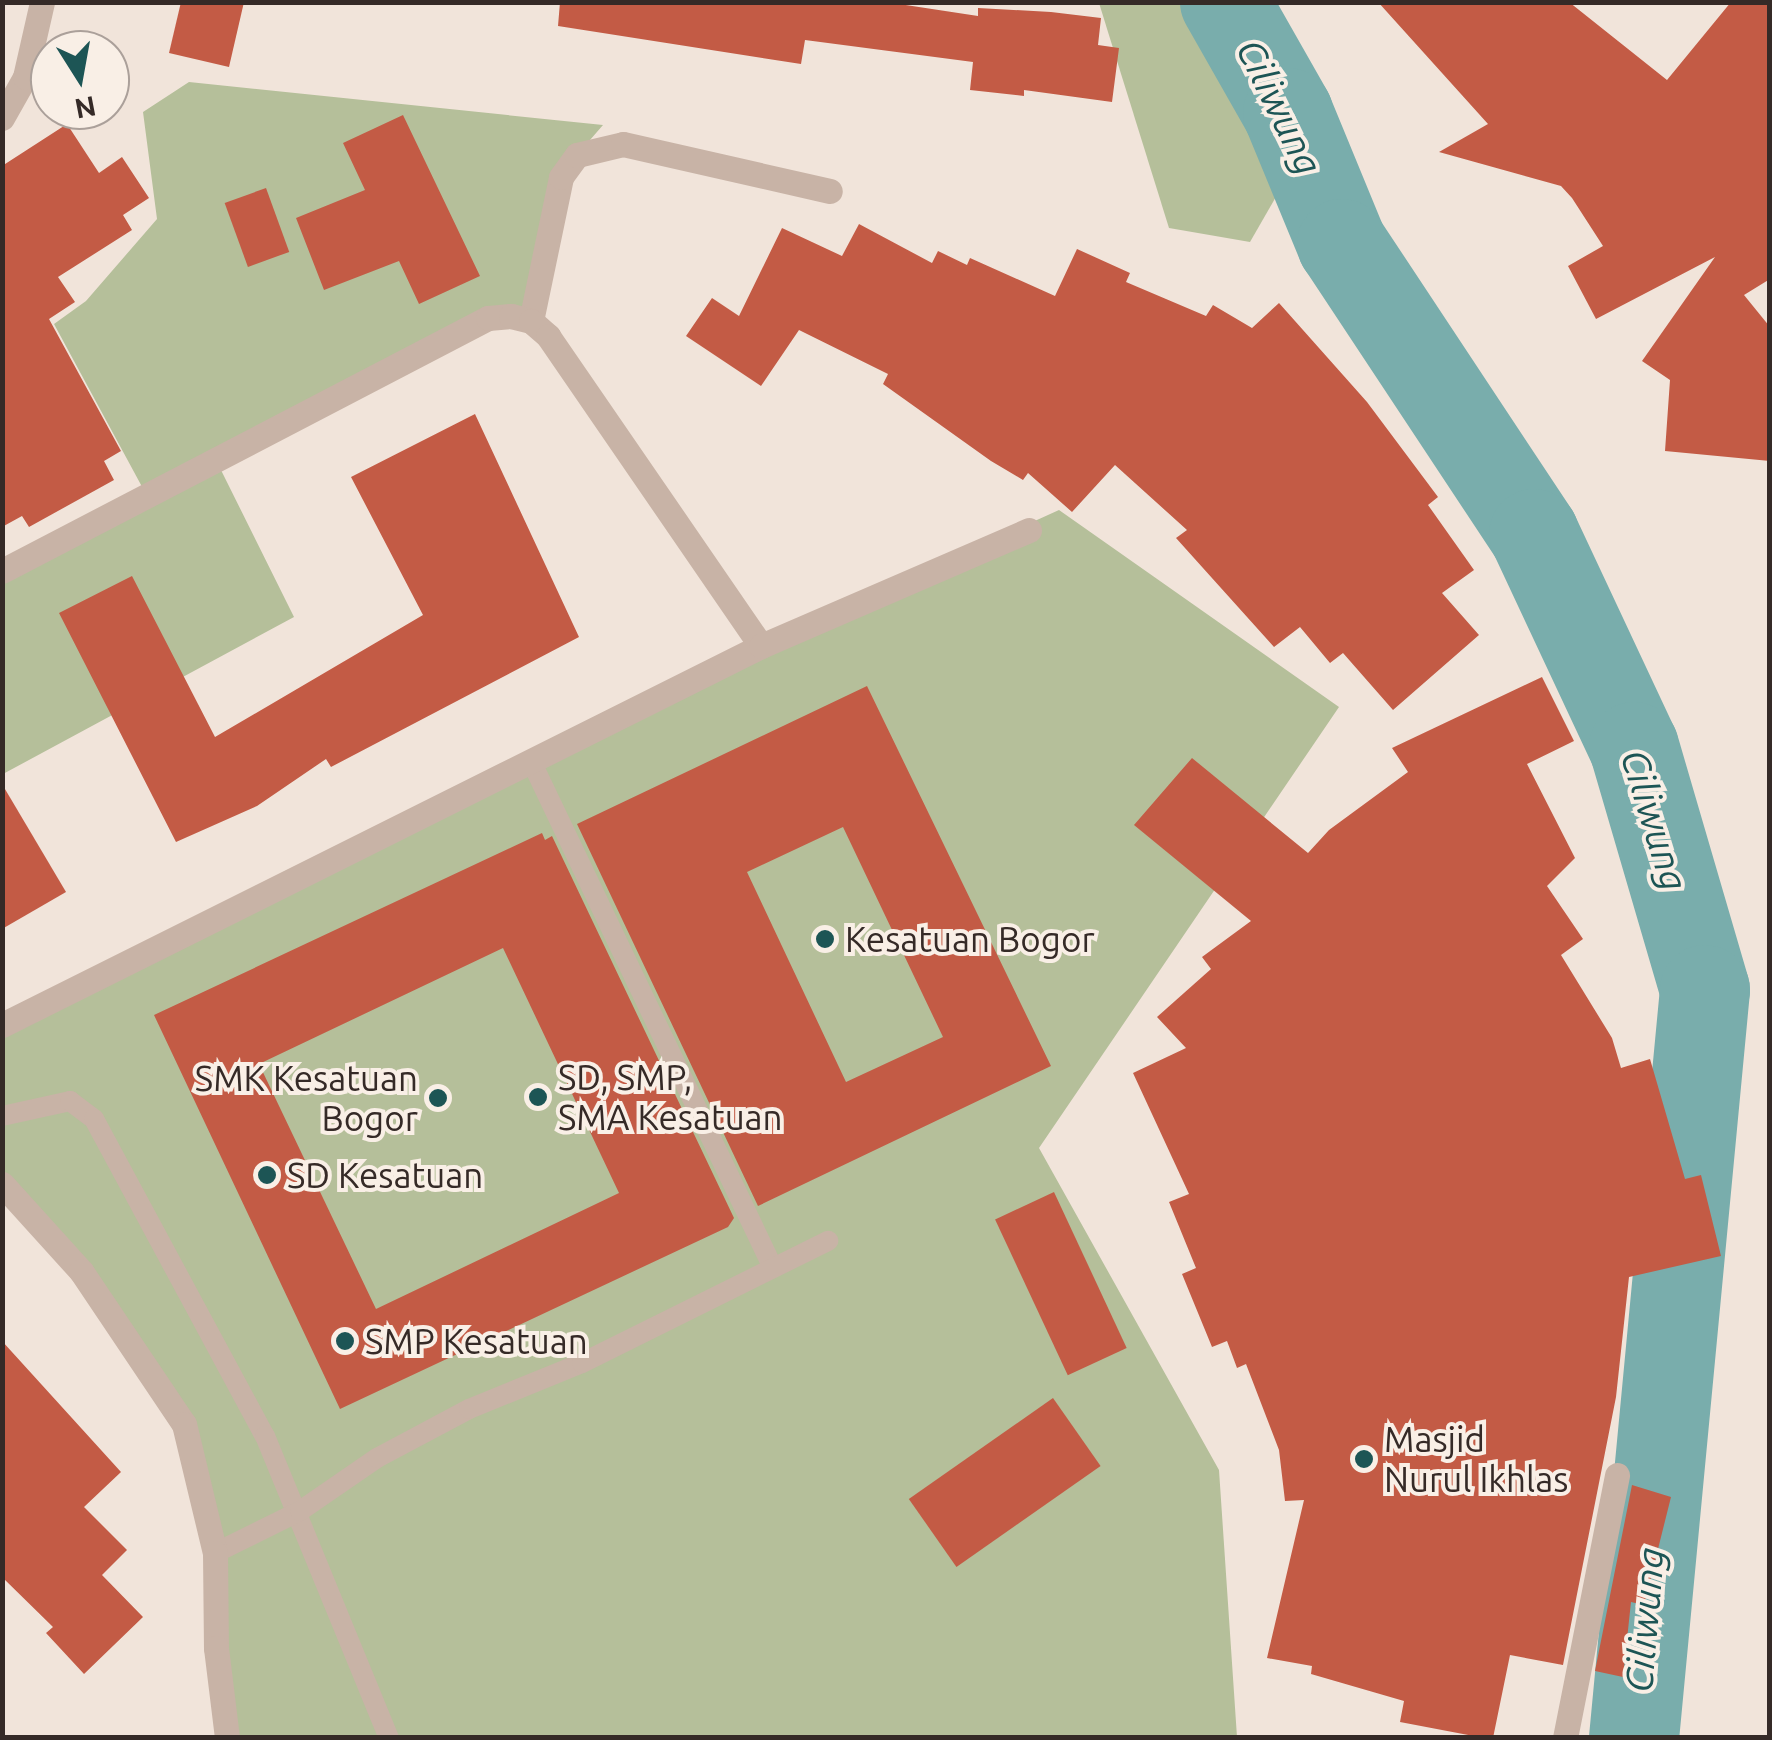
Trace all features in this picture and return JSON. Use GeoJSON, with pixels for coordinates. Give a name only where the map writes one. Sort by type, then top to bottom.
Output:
{"type":"FeatureCollection","features":[{"type":"Feature","properties":{"kind":"street"},"geometry":{"type":"LineString","coordinates":[[2,118],[25,77],[42,2]]}},
{"type":"Feature","properties":{"kind":"street"},"geometry":{"type":"LineString","coordinates":[[761,646],[531,321],[563,172],[578,155],[623,144],[830,191]]}},
{"type":"Feature","properties":{"kind":"street"},"geometry":{"type":"LineString","coordinates":[[2,571],[488,318],[531,321]]}},
{"type":"Feature","properties":{"kind":"street"},"geometry":{"type":"LineString","coordinates":[[2,1025],[533,765],[761,646],[1030,530]]}},
{"type":"Feature","properties":{"kind":"street"},"geometry":{"type":"LineString","coordinates":[[2,1184],[81,1271],[184,1424],[216,1552],[216,1648],[227,1738]]}},
{"type":"Feature","properties":{"kind":"street"},"geometry":{"type":"LineString","coordinates":[[1566,1738],[1617,1475]]}},
{"type":"Feature","properties":{"kind":"lane"},"geometry":{"type":"LineString","coordinates":[[533,765],[773,1268]]}},
{"type":"Feature","properties":{"kind":"lane"},"geometry":{"type":"LineString","coordinates":[[2,1116],[70,1101],[94,1119],[300,1511],[389,1738]]}},
{"type":"Feature","properties":{"kind":"lane"},"geometry":{"type":"LineString","coordinates":[[216,1552],[300,1511],[377,1458],[469,1409],[582,1362],[828,1240]]}},
{"type":"Feature","properties":{"kind":"green space"},"geometry":{"type":"Polygon","coordinates":[[[1099,3],[1188,3],[1263,99],[1281,188],[1250,242],[1169,228],[1099,3]]]}},
{"type":"Feature","properties":{"kind":"green space"},"geometry":{"type":"Polygon","coordinates":[[[189,82],[603,125],[577,155],[531,321],[511,316],[216,460],[294,617],[3,774],[3,571],[147,496],[54,324],[86,301],[157,219],[143,112],[189,82]]]}},
{"type":"Feature","properties":{"kind":"green space","name":"SD, SMP, SMA Kesatuan"},"geometry":{"type":"Polygon","coordinates":[[[1059,510],[1339,707],[1039,1148],[1219,1470],[1237,1737],[226,1737],[215,1553],[184,1424],[3,1184],[2,1026],[761,646],[1059,510]]]}},
{"type":"Feature","properties":{"kind":"building"},"geometry":{"type":"Polygon","coordinates":[[[181,2],[244,2],[229,67],[169,53],[181,2]]]}},
{"type":"Feature","properties":{"kind":"building"},"geometry":{"type":"Polygon","coordinates":[[[560,2],[886,2],[978,16],[978,8],[1101,18],[1098,45],[1119,48],[1112,102],[1024,90],[1024,96],[970,90],[973,62],[805,40],[801,64],[558,26],[560,2]]]}},
{"type":"Feature","properties":{"kind":"building"},"geometry":{"type":"Polygon","coordinates":[[[1378,2],[1569,2],[1667,80],[1731,2],[1770,2],[1770,279],[1744,295],[1770,327],[1770,461],[1665,451],[1670,380],[1642,361],[1715,257],[1596,319],[1568,266],[1603,246],[1572,198],[1561,186],[1439,152],[1488,124],[1378,2]]]}},
{"type":"Feature","properties":{"kind":"building"},"geometry":{"type":"Polygon","coordinates":[[[403,115],[480,276],[419,304],[399,261],[324,290],[296,218],[365,190],[343,143],[403,115]]]}},
{"type":"Feature","properties":{"kind":"building"},"geometry":{"type":"Polygon","coordinates":[[[58,130],[71,130],[99,173],[122,157],[149,198],[123,215],[132,230],[58,277],[75,302],[49,319],[121,451],[104,461],[114,480],[29,527],[22,516],[2,527],[2,166],[58,130]]]}},
{"type":"Feature","properties":{"kind":"building"},"geometry":{"type":"Polygon","coordinates":[[[266,188],[289,252],[248,267],[225,203],[266,188]]]}},
{"type":"Feature","properties":{"kind":"building"},"geometry":{"type":"Polygon","coordinates":[[[859,224],[932,263],[938,251],[967,265],[970,258],[1055,296],[1077,249],[1130,273],[1126,282],[1206,316],[1213,305],[1252,328],[1279,303],[1367,402],[1438,497],[1428,505],[1474,570],[1442,593],[1479,635],[1393,710],[1343,653],[1330,663],[1300,627],[1274,647],[1176,538],[1187,530],[1115,465],[1072,512],[1028,473],[1023,480],[991,461],[883,384],[888,374],[799,330],[761,386],[686,336],[712,298],[739,316],[782,228],[842,256],[859,224]]]}},
{"type":"Feature","properties":{"kind":"building"},"geometry":{"type":"Polygon","coordinates":[[[475,414],[579,637],[331,767],[326,759],[257,806],[176,842],[59,613],[132,576],[215,737],[423,615],[351,477],[475,414]]]}},
{"type":"Feature","properties":{"kind":"building"},"geometry":{"type":"Polygon","coordinates":[[[1542,677],[1574,741],[1527,764],[1575,858],[1547,886],[1583,939],[1561,955],[1612,1038],[1621,1068],[1650,1059],[1685,1179],[1701,1175],[1721,1256],[1629,1277],[1616,1397],[1563,1665],[1510,1655],[1493,1738],[1484,1738],[1400,1722],[1404,1701],[1311,1674],[1312,1666],[1267,1658],[1304,1500],[1285,1501],[1279,1450],[1246,1364],[1237,1368],[1227,1341],[1212,1347],[1182,1274],[1196,1268],[1169,1202],[1189,1194],[1133,1073],[1186,1048],[1157,1017],[1211,969],[1202,957],[1251,921],[1134,825],[1192,758],[1308,853],[1329,830],[1408,772],[1392,748],[1542,677]]]}},
{"type":"Feature","properties":{"kind":"building"},"geometry":{"type":"Polygon","coordinates":[[[867,686],[1051,1066],[758,1206],[577,824],[867,686]],[[843,827],[747,872],[846,1082],[943,1037],[843,827]]]}},
{"type":"Feature","properties":{"kind":"building"},"geometry":{"type":"Polygon","coordinates":[[[2,784],[66,892],[2,929],[2,784]]]}},
{"type":"Feature","properties":{"kind":"building"},"geometry":{"type":"Polygon","coordinates":[[[542,833],[545,840],[552,836],[734,1218],[728,1227],[340,1409],[154,1015],[542,833]],[[503,948],[259,1064],[376,1309],[619,1193],[503,948]]]}},
{"type":"Feature","properties":{"kind":"building"},"geometry":{"type":"Polygon","coordinates":[[[1054,1192],[1127,1348],[1068,1375],[995,1219],[1054,1192]]]}},
{"type":"Feature","properties":{"kind":"building"},"geometry":{"type":"Polygon","coordinates":[[[2,1341],[121,1472],[84,1507],[127,1550],[102,1575],[143,1617],[84,1674],[46,1633],[53,1627],[2,1577],[2,1341]]]}},
{"type":"Feature","properties":{"kind":"building"},"geometry":{"type":"Polygon","coordinates":[[[1053,1398],[1101,1466],[956,1567],[909,1499],[1053,1398]]]}},
{"type":"Feature","properties":{"kind":"building"},"geometry":{"type":"Polygon","coordinates":[[[1632,1485],[1671,1497],[1644,1605],[1631,1602],[1623,1677],[1595,1671],[1632,1485]]]}},
{"type":"Feature","properties":{"kind":"waterway","name":"Ciliwung"},"geometry":{"type":"LineString","coordinates":[[1225,2],[1288,113],[1342,244],[1534,534],[1634,747],[1705,990],[1634,1738]]}},
{"type":"Feature","properties":{"kind":"place","name":"Kesatuan Bogor"},"geometry":{"type":"Point","coordinates":[825,939]}},
{"type":"Feature","properties":{"kind":"place","name":"SD, SMP, SMA Kesatuan"},"geometry":{"type":"Point","coordinates":[538,1097]}},
{"type":"Feature","properties":{"kind":"place","name":"SMK Kesatuan Bogor"},"geometry":{"type":"Point","coordinates":[438,1098]}},
{"type":"Feature","properties":{"kind":"place","name":"SD Kesatuan"},"geometry":{"type":"Point","coordinates":[267,1175]}},
{"type":"Feature","properties":{"kind":"place","name":"SMP Kesatuan"},"geometry":{"type":"Point","coordinates":[345,1341]}},
{"type":"Feature","properties":{"kind":"place","name":"Masjid Nurul Ikhlas"},"geometry":{"type":"Point","coordinates":[1364,1459]}}]}
